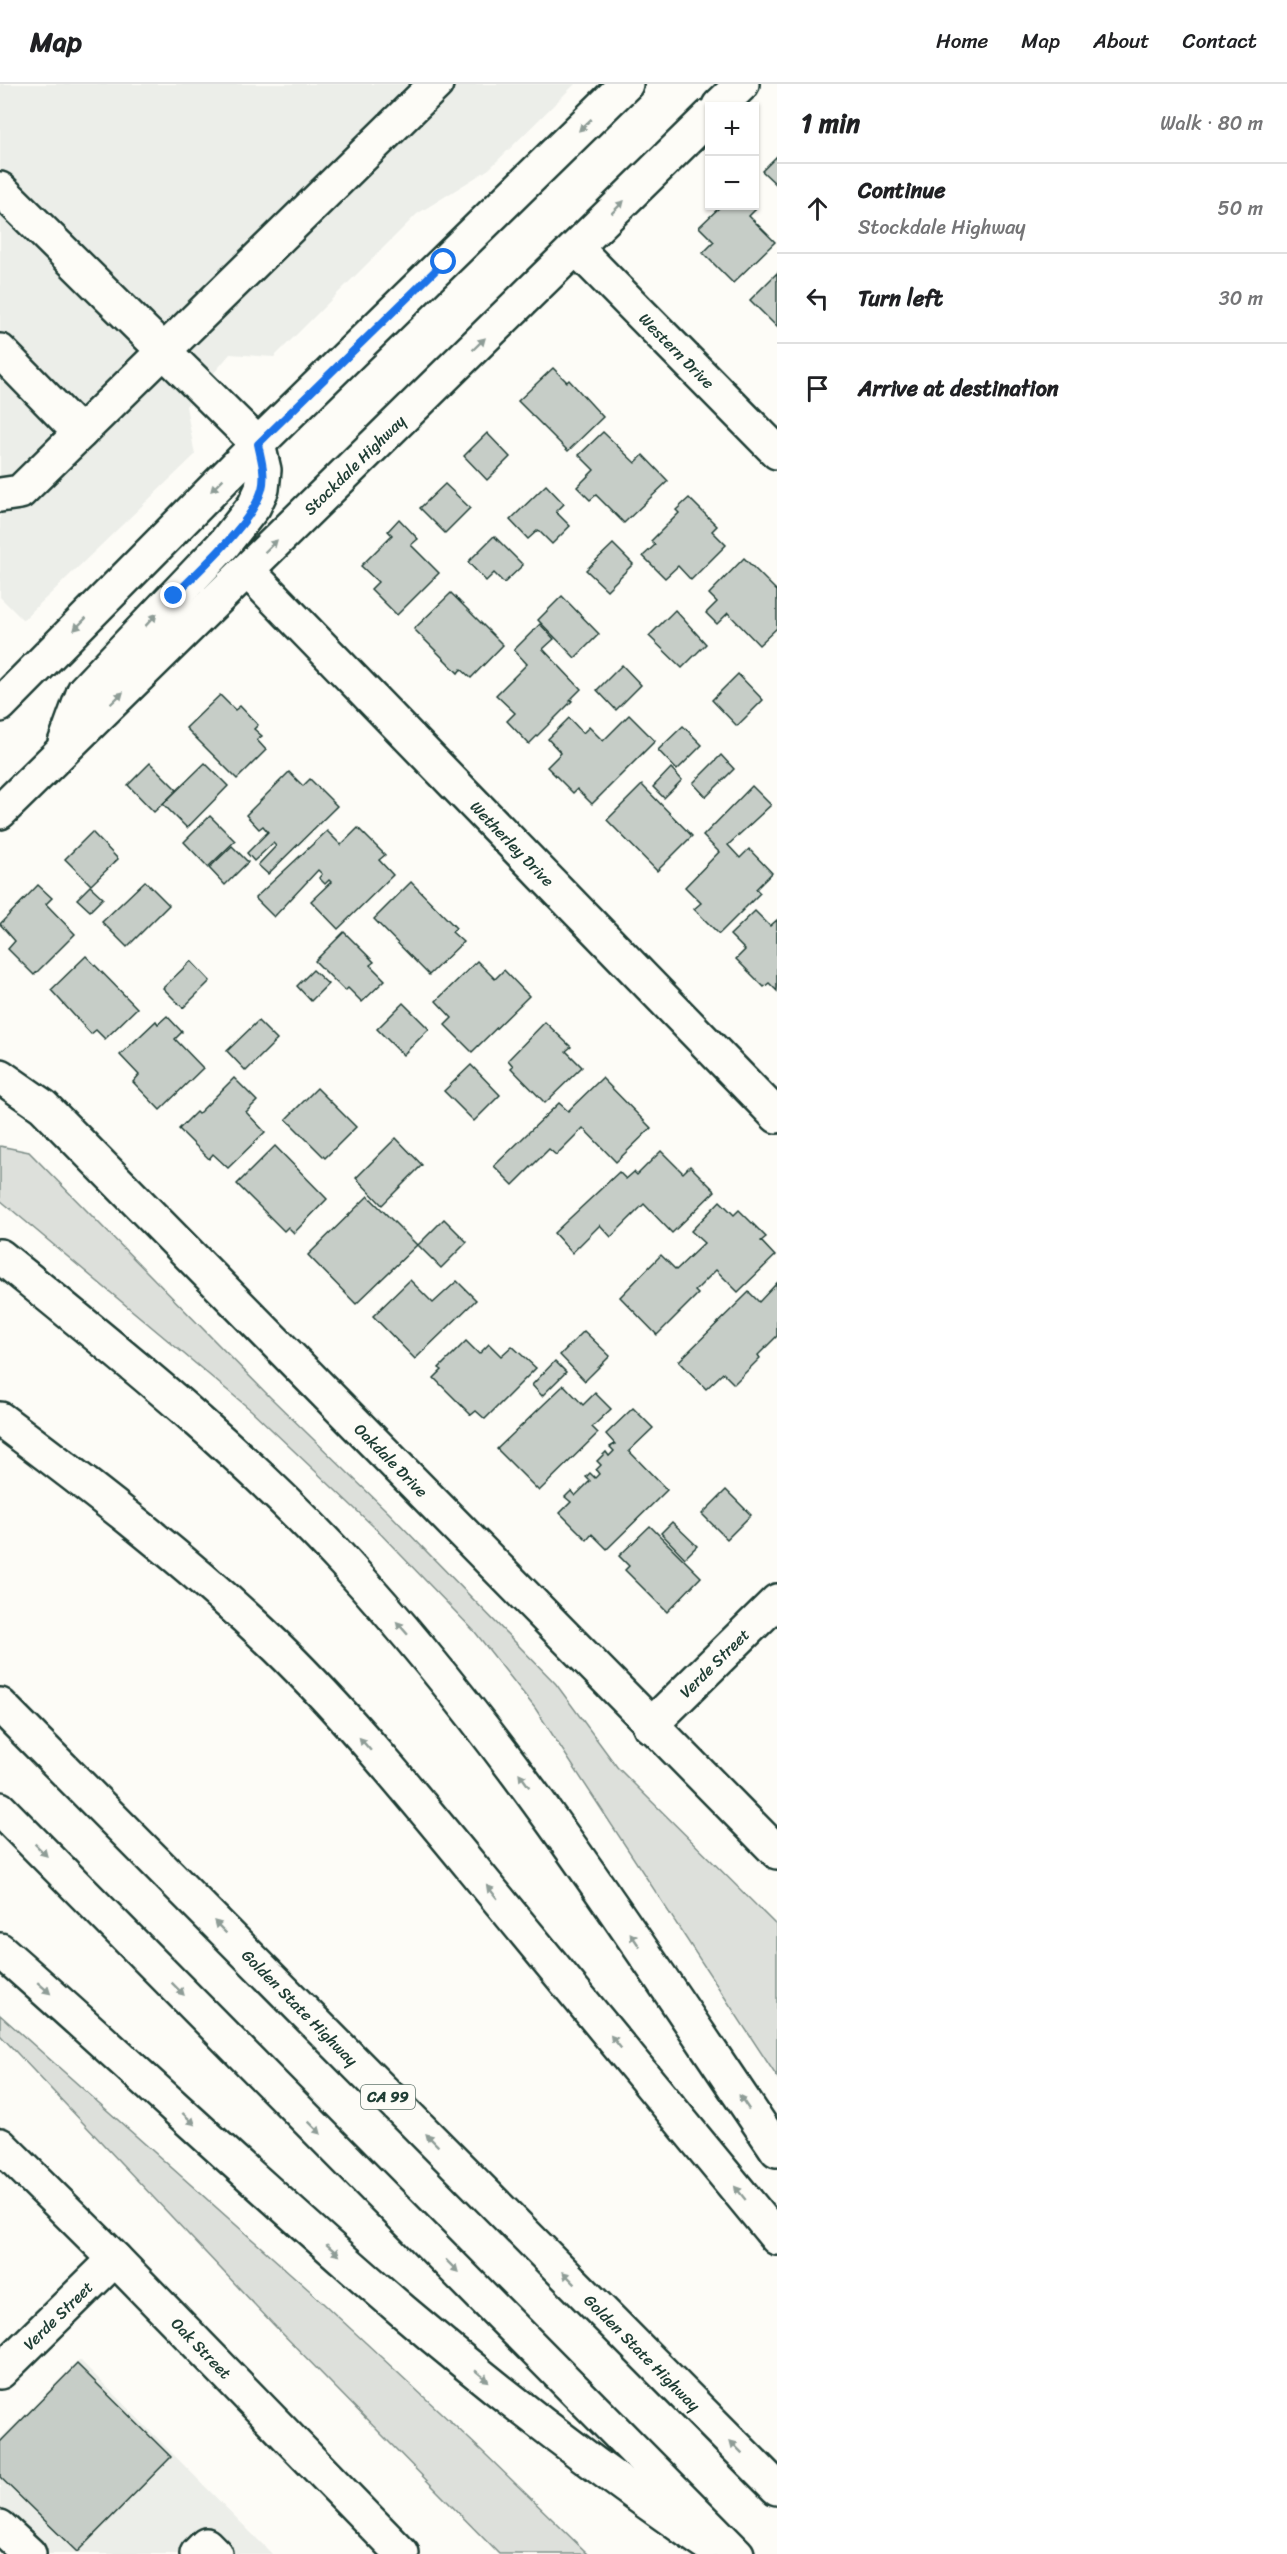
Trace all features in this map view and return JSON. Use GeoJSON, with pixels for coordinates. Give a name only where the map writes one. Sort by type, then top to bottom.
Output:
{"type":"FeatureCollection","features":[{"type":"Feature","properties":{"kind":"main road"},"geometry":{"type":"LineString","coordinates":[[0,495],[20,492],[436,84]]}},
{"type":"Feature","properties":{"kind":"main road"},"geometry":{"type":"LineString","coordinates":[[0,705],[258,444],[626,84]]}},
{"type":"Feature","properties":{"kind":"main road"},"geometry":{"type":"LineString","coordinates":[[723,102],[742,84]]}},
{"type":"Feature","properties":{"kind":"main road","name":"Stockdale Highway"},"geometry":{"type":"LineString","coordinates":[[0,812],[705,121]]}},
{"type":"Feature","properties":{"kind":"main road"},"geometry":{"type":"LineString","coordinates":[[0,189],[258,444],[264,470],[262,489],[254,506],[224,544],[84,691],[61,753]]}},
{"type":"Feature","properties":{"kind":"main road","name":"Western Drive"},"geometry":{"type":"LineString","coordinates":[[576,248],[777,452]]}},
{"type":"Feature","properties":{"kind":"main road"},"geometry":{"type":"LineString","coordinates":[[0,351],[80,433]]}},
{"type":"Feature","properties":{"kind":"main road","name":"Wetherley Drive"},"geometry":{"type":"LineString","coordinates":[[247,570],[777,1116]]}},
{"type":"Feature","properties":{"kind":"main road","name":"Oakdale Drive"},"geometry":{"type":"LineString","coordinates":[[0,1076],[43,1106],[777,1852]]}},
{"type":"Feature","properties":{"kind":"main road"},"geometry":{"type":"LineString","coordinates":[[0,1256],[177,1401],[234,1452],[342,1561],[401,1626],[464,1702],[559,1828],[777,2150]]}},
{"type":"Feature","properties":{"kind":"main road"},"geometry":{"type":"LineString","coordinates":[[0,1419],[98,1492],[156,1539],[216,1591],[300,1672],[452,1844],[777,2238]]}},
{"type":"Feature","properties":{"kind":"main road","name":"Verde Street"},"geometry":{"type":"LineString","coordinates":[[651,1726],[777,1601]]}},
{"type":"Feature","properties":{"kind":"main road","name":"Golden State Highway"},"geometry":{"type":"LineString","coordinates":[[0,1705],[777,2488]]}},
{"type":"Feature","properties":{"kind":"main road"},"geometry":{"type":"LineString","coordinates":[[0,1809],[737,2554]]}},
{"type":"Feature","properties":{"kind":"main road"},"geometry":{"type":"LineString","coordinates":[[0,1950],[104,2041],[309,2230],[405,2313],[524,2410],[648,2504],[720,2554]]}},
{"type":"Feature","properties":{"kind":"main road","name":"Oak Street"},"geometry":{"type":"LineString","coordinates":[[0,2145],[115,2259],[401,2554]]}},
{"type":"Feature","properties":{"kind":"main road","name":"Verde Street"},"geometry":{"type":"LineString","coordinates":[[0,2372],[115,2259]]}},
{"type":"Feature","properties":{"kind":"main road"},"geometry":{"type":"LineString","coordinates":[[0,2527],[29,2554]]}},
{"type":"Feature","properties":{"kind":"main road"},"geometry":{"type":"LineString","coordinates":[[197,2554],[206,2545],[215,2554]]}},
{"type":"Feature","properties":{"kind":"shaded area"},"geometry":{"type":"Polygon","coordinates":[[[0,84],[575,84],[489,169],[417,214],[274,357],[230,354],[186,406],[195,455],[23,620],[0,597],[0,84]]]}},
{"type":"Feature","properties":{"kind":"shaded area"},"geometry":{"type":"Polygon","coordinates":[[[0,1146],[29,1152],[270,1397],[388,1512],[556,1684],[617,1767],[777,1926],[777,2077],[535,1708],[475,1632],[373,1526],[251,1410],[0,1200],[0,1146]]]}},
{"type":"Feature","properties":{"kind":"shaded area"},"geometry":{"type":"Polygon","coordinates":[[[0,2015],[309,2290],[481,2450],[588,2554],[499,2554],[273,2324],[0,2035],[0,2015]]]}},
{"type":"Feature","properties":{"kind":"shaded area"},"geometry":{"type":"Polygon","coordinates":[[[80,2360],[272,2554],[0,2554],[0,2439],[80,2360]]]}},
{"type":"Feature","properties":{"kind":"building"},"geometry":{"type":"Polygon","coordinates":[[[777,156],[777,185],[762,171],[777,156]]]}},
{"type":"Feature","properties":{"kind":"building"},"geometry":{"type":"Polygon","coordinates":[[[717,210],[755,210],[749,216],[775,242],[733,283],[703,253],[714,242],[699,227],[717,210]]]}},
{"type":"Feature","properties":{"kind":"building"},"geometry":{"type":"Polygon","coordinates":[[[777,273],[777,327],[750,300],[777,273]]]}},
{"type":"Feature","properties":{"kind":"building"},"geometry":{"type":"Polygon","coordinates":[[[553,368],[567,382],[569,380],[603,417],[568,451],[518,401],[553,368]]]}},
{"type":"Feature","properties":{"kind":"building"},"geometry":{"type":"Polygon","coordinates":[[[603,432],[635,463],[643,455],[668,481],[624,523],[596,495],[590,500],[577,487],[594,470],[579,455],[603,432]]]}},
{"type":"Feature","properties":{"kind":"building"},"geometry":{"type":"Polygon","coordinates":[[[487,433],[510,457],[487,480],[464,456],[487,433]]]}},
{"type":"Feature","properties":{"kind":"building"},"geometry":{"type":"Polygon","coordinates":[[[445,484],[470,508],[445,533],[420,508],[445,484]]]}},
{"type":"Feature","properties":{"kind":"building"},"geometry":{"type":"Polygon","coordinates":[[[546,485],[564,504],[556,512],[570,526],[552,544],[538,530],[528,539],[510,520],[546,485]]]}},
{"type":"Feature","properties":{"kind":"building"},"geometry":{"type":"Polygon","coordinates":[[[689,498],[717,526],[712,531],[726,545],[691,580],[678,566],[665,578],[643,556],[655,545],[651,541],[679,513],[676,510],[689,498]]]}},
{"type":"Feature","properties":{"kind":"building"},"geometry":{"type":"Polygon","coordinates":[[[399,519],[418,539],[411,545],[439,573],[397,615],[371,589],[378,582],[361,566],[392,535],[388,531],[399,519]]]}},
{"type":"Feature","properties":{"kind":"building"},"geometry":{"type":"Polygon","coordinates":[[[494,536],[523,565],[504,583],[494,573],[486,581],[468,562],[494,536]]]}},
{"type":"Feature","properties":{"kind":"building"},"geometry":{"type":"Polygon","coordinates":[[[613,544],[633,564],[607,590],[586,570],[613,544]]]}},
{"type":"Feature","properties":{"kind":"building"},"geometry":{"type":"Polygon","coordinates":[[[744,558],[777,591],[777,628],[759,645],[728,613],[717,624],[706,613],[717,602],[709,594],[744,558]]]}},
{"type":"Feature","properties":{"kind":"building"},"geometry":{"type":"Polygon","coordinates":[[[451,593],[503,645],[471,678],[461,669],[458,673],[414,629],[451,593]]]}},
{"type":"Feature","properties":{"kind":"building"},"geometry":{"type":"Polygon","coordinates":[[[562,596],[599,634],[575,658],[538,620],[562,596]]]}},
{"type":"Feature","properties":{"kind":"building"},"geometry":{"type":"Polygon","coordinates":[[[675,610],[706,644],[682,668],[649,636],[675,610]]]}},
{"type":"Feature","properties":{"kind":"building"},"geometry":{"type":"Polygon","coordinates":[[[540,624],[554,639],[543,649],[581,689],[529,744],[507,721],[515,713],[496,695],[527,664],[514,650],[540,624]]]}},
{"type":"Feature","properties":{"kind":"building"},"geometry":{"type":"Polygon","coordinates":[[[622,665],[641,685],[616,710],[597,690],[622,665]]]}},
{"type":"Feature","properties":{"kind":"building"},"geometry":{"type":"Polygon","coordinates":[[[738,674],[763,700],[737,726],[712,700],[738,674]]]}},
{"type":"Feature","properties":{"kind":"building"},"geometry":{"type":"Polygon","coordinates":[[[220,695],[235,710],[240,706],[258,725],[254,729],[262,736],[257,740],[266,750],[237,779],[186,728],[220,695]]]}},
{"type":"Feature","properties":{"kind":"building"},"geometry":{"type":"Polygon","coordinates":[[[629,715],[655,741],[592,804],[577,789],[573,793],[547,767],[561,753],[548,739],[569,718],[583,733],[589,727],[603,741],[629,715]]]}},
{"type":"Feature","properties":{"kind":"building"},"geometry":{"type":"Polygon","coordinates":[[[683,726],[702,745],[677,770],[658,750],[683,726]]]}},
{"type":"Feature","properties":{"kind":"building"},"geometry":{"type":"Polygon","coordinates":[[[721,755],[734,769],[706,797],[693,783],[721,755]]]}},
{"type":"Feature","properties":{"kind":"building"},"geometry":{"type":"Polygon","coordinates":[[[150,763],[177,790],[154,812],[128,785],[150,763]]]}},
{"type":"Feature","properties":{"kind":"building"},"geometry":{"type":"Polygon","coordinates":[[[205,763],[228,786],[187,828],[163,804],[205,763]]]}},
{"type":"Feature","properties":{"kind":"building"},"geometry":{"type":"Polygon","coordinates":[[[671,768],[682,780],[664,798],[653,787],[671,768]]]}},
{"type":"Feature","properties":{"kind":"building"},"geometry":{"type":"Polygon","coordinates":[[[289,772],[303,786],[310,779],[337,806],[268,874],[258,865],[276,846],[273,843],[254,861],[247,853],[268,832],[263,826],[259,829],[246,815],[289,772]]]}},
{"type":"Feature","properties":{"kind":"building"},"geometry":{"type":"Polygon","coordinates":[[[642,785],[692,836],[657,871],[607,820],[642,785]]]}},
{"type":"Feature","properties":{"kind":"building"},"geometry":{"type":"Polygon","coordinates":[[[752,786],[771,805],[728,845],[740,858],[749,849],[772,873],[756,889],[760,893],[719,934],[694,909],[701,903],[685,887],[719,852],[703,836],[752,786]]]}},
{"type":"Feature","properties":{"kind":"building"},"geometry":{"type":"Polygon","coordinates":[[[210,816],[235,841],[208,867],[184,842],[210,816]]]}},
{"type":"Feature","properties":{"kind":"building"},"geometry":{"type":"Polygon","coordinates":[[[358,828],[385,855],[379,860],[393,875],[338,929],[311,901],[331,882],[329,880],[325,884],[319,878],[322,874],[318,870],[274,917],[255,898],[327,831],[341,845],[358,828]]]}},
{"type":"Feature","properties":{"kind":"building"},"geometry":{"type":"Polygon","coordinates":[[[92,832],[118,859],[91,885],[65,859],[92,832]]]}},
{"type":"Feature","properties":{"kind":"building"},"geometry":{"type":"Polygon","coordinates":[[[232,846],[248,862],[225,885],[209,868],[232,846]]]}},
{"type":"Feature","properties":{"kind":"building"},"geometry":{"type":"Polygon","coordinates":[[[145,881],[169,905],[127,947],[102,922],[145,881]]]}},
{"type":"Feature","properties":{"kind":"building"},"geometry":{"type":"Polygon","coordinates":[[[411,882],[456,928],[452,932],[463,942],[429,975],[374,919],[411,882]]]}},
{"type":"Feature","properties":{"kind":"building"},"geometry":{"type":"Polygon","coordinates":[[[38,885],[52,898],[46,904],[75,934],[34,975],[8,949],[15,941],[0,924],[38,885]]]}},
{"type":"Feature","properties":{"kind":"building"},"geometry":{"type":"Polygon","coordinates":[[[90,886],[103,898],[90,911],[77,899],[90,886]]]}},
{"type":"Feature","properties":{"kind":"building"},"geometry":{"type":"Polygon","coordinates":[[[755,911],[770,926],[777,920],[777,991],[769,983],[764,987],[736,959],[745,950],[730,935],[755,911]]]}},
{"type":"Feature","properties":{"kind":"building"},"geometry":{"type":"Polygon","coordinates":[[[344,932],[374,962],[370,965],[385,980],[362,1002],[348,988],[345,991],[315,961],[344,932]]]}},
{"type":"Feature","properties":{"kind":"building"},"geometry":{"type":"Polygon","coordinates":[[[86,956],[137,1008],[105,1039],[96,1030],[91,1034],[51,990],[86,956]]]}},
{"type":"Feature","properties":{"kind":"building"},"geometry":{"type":"Polygon","coordinates":[[[191,961],[210,981],[183,1008],[163,988],[191,961]]]}},
{"type":"Feature","properties":{"kind":"building"},"geometry":{"type":"Polygon","coordinates":[[[477,961],[495,979],[504,970],[529,996],[472,1052],[445,1025],[452,1018],[436,1001],[477,961]]]}},
{"type":"Feature","properties":{"kind":"building"},"geometry":{"type":"Polygon","coordinates":[[[313,970],[328,984],[311,1001],[297,986],[313,970]]]}},
{"type":"Feature","properties":{"kind":"building"},"geometry":{"type":"Polygon","coordinates":[[[403,1003],[429,1029],[403,1055],[377,1029],[403,1003]]]}},
{"type":"Feature","properties":{"kind":"building"},"geometry":{"type":"Polygon","coordinates":[[[167,1016],[182,1032],[175,1039],[203,1068],[160,1110],[133,1082],[139,1075],[120,1055],[156,1021],[158,1024],[167,1016]]]}},
{"type":"Feature","properties":{"kind":"building"},"geometry":{"type":"Polygon","coordinates":[[[258,1021],[277,1040],[246,1071],[227,1051],[258,1021]]]}},
{"type":"Feature","properties":{"kind":"building"},"geometry":{"type":"Polygon","coordinates":[[[545,1022],[571,1047],[566,1051],[582,1067],[545,1103],[511,1068],[513,1066],[508,1060],[545,1022]]]}},
{"type":"Feature","properties":{"kind":"building"},"geometry":{"type":"Polygon","coordinates":[[[471,1065],[500,1095],[474,1121],[444,1091],[471,1065]]]}},
{"type":"Feature","properties":{"kind":"building"},"geometry":{"type":"Polygon","coordinates":[[[234,1078],[257,1101],[246,1112],[265,1132],[228,1168],[213,1154],[209,1159],[179,1129],[196,1112],[198,1114],[234,1078]]]}},
{"type":"Feature","properties":{"kind":"building"},"geometry":{"type":"Polygon","coordinates":[[[602,1078],[651,1128],[616,1162],[583,1128],[556,1155],[549,1149],[513,1185],[494,1166],[559,1103],[568,1111],[602,1078]]]}},
{"type":"Feature","properties":{"kind":"building"},"geometry":{"type":"Polygon","coordinates":[[[317,1088],[356,1127],[325,1158],[286,1119],[317,1088]]]}},
{"type":"Feature","properties":{"kind":"building"},"geometry":{"type":"Polygon","coordinates":[[[396,1138],[422,1165],[382,1205],[356,1178],[396,1138]]]}},
{"type":"Feature","properties":{"kind":"building"},"geometry":{"type":"Polygon","coordinates":[[[275,1146],[327,1199],[294,1233],[288,1227],[284,1231],[237,1184],[275,1146]]]}},
{"type":"Feature","properties":{"kind":"building"},"geometry":{"type":"Polygon","coordinates":[[[661,1151],[683,1173],[690,1166],[715,1191],[672,1233],[644,1204],[611,1237],[600,1225],[572,1253],[554,1233],[619,1172],[626,1179],[634,1172],[637,1175],[661,1151]]]}},
{"type":"Feature","properties":{"kind":"building"},"geometry":{"type":"Polygon","coordinates":[[[368,1196],[417,1245],[356,1304],[308,1255],[368,1196]]]}},
{"type":"Feature","properties":{"kind":"building"},"geometry":{"type":"Polygon","coordinates":[[[720,1201],[734,1215],[739,1210],[766,1237],[761,1241],[775,1256],[738,1292],[716,1270],[695,1291],[698,1294],[657,1335],[620,1297],[661,1255],[676,1270],[704,1243],[691,1231],[720,1201]]]}},
{"type":"Feature","properties":{"kind":"building"},"geometry":{"type":"Polygon","coordinates":[[[444,1219],[467,1242],[441,1268],[418,1245],[444,1219]]]}},
{"type":"Feature","properties":{"kind":"building"},"geometry":{"type":"Polygon","coordinates":[[[410,1280],[433,1303],[457,1281],[476,1300],[415,1359],[373,1316],[410,1280]]]}},
{"type":"Feature","properties":{"kind":"building"},"geometry":{"type":"Polygon","coordinates":[[[777,1283],[777,1336],[758,1355],[760,1358],[734,1384],[723,1373],[706,1389],[679,1361],[749,1292],[759,1302],[777,1283]]]}},
{"type":"Feature","properties":{"kind":"building"},"geometry":{"type":"Polygon","coordinates":[[[584,1331],[610,1356],[585,1381],[560,1355],[584,1331]]]}},
{"type":"Feature","properties":{"kind":"building"},"geometry":{"type":"Polygon","coordinates":[[[466,1341],[479,1354],[489,1344],[501,1356],[512,1346],[536,1368],[485,1419],[476,1411],[471,1415],[434,1378],[442,1370],[439,1368],[466,1341]]]}},
{"type":"Feature","properties":{"kind":"building"},"geometry":{"type":"Polygon","coordinates":[[[555,1361],[566,1372],[542,1396],[532,1385],[555,1361]]]}},
{"type":"Feature","properties":{"kind":"building"},"geometry":{"type":"Polygon","coordinates":[[[564,1385],[583,1405],[595,1393],[611,1409],[592,1427],[598,1433],[539,1491],[497,1449],[564,1385]]]}},
{"type":"Feature","properties":{"kind":"building"},"geometry":{"type":"Polygon","coordinates":[[[633,1408],[653,1428],[629,1451],[667,1490],[607,1549],[592,1534],[587,1540],[560,1513],[571,1502],[565,1497],[571,1491],[575,1496],[590,1481],[586,1477],[590,1473],[595,1478],[599,1474],[596,1470],[601,1465],[597,1461],[606,1452],[609,1456],[614,1451],[610,1447],[615,1444],[606,1434],[633,1408]]]}},
{"type":"Feature","properties":{"kind":"building"},"geometry":{"type":"Polygon","coordinates":[[[726,1490],[751,1515],[727,1539],[702,1514],[726,1490]]]}},
{"type":"Feature","properties":{"kind":"building"},"geometry":{"type":"Polygon","coordinates":[[[672,1522],[697,1546],[685,1558],[661,1533],[672,1522]]]}},
{"type":"Feature","properties":{"kind":"building"},"geometry":{"type":"Polygon","coordinates":[[[650,1526],[701,1577],[667,1612],[625,1570],[629,1566],[619,1556],[650,1526]]]}},
{"type":"Feature","properties":{"kind":"building"},"geometry":{"type":"Polygon","coordinates":[[[77,2364],[171,2457],[77,2552],[0,2477],[0,2442],[77,2364]]]}},
{"type":"Feature","properties":{"kind":"route"},"geometry":{"type":"LineString","coordinates":[[174,596],[224,544],[254,506],[262,489],[264,470],[258,444],[444,262]]}}]}
